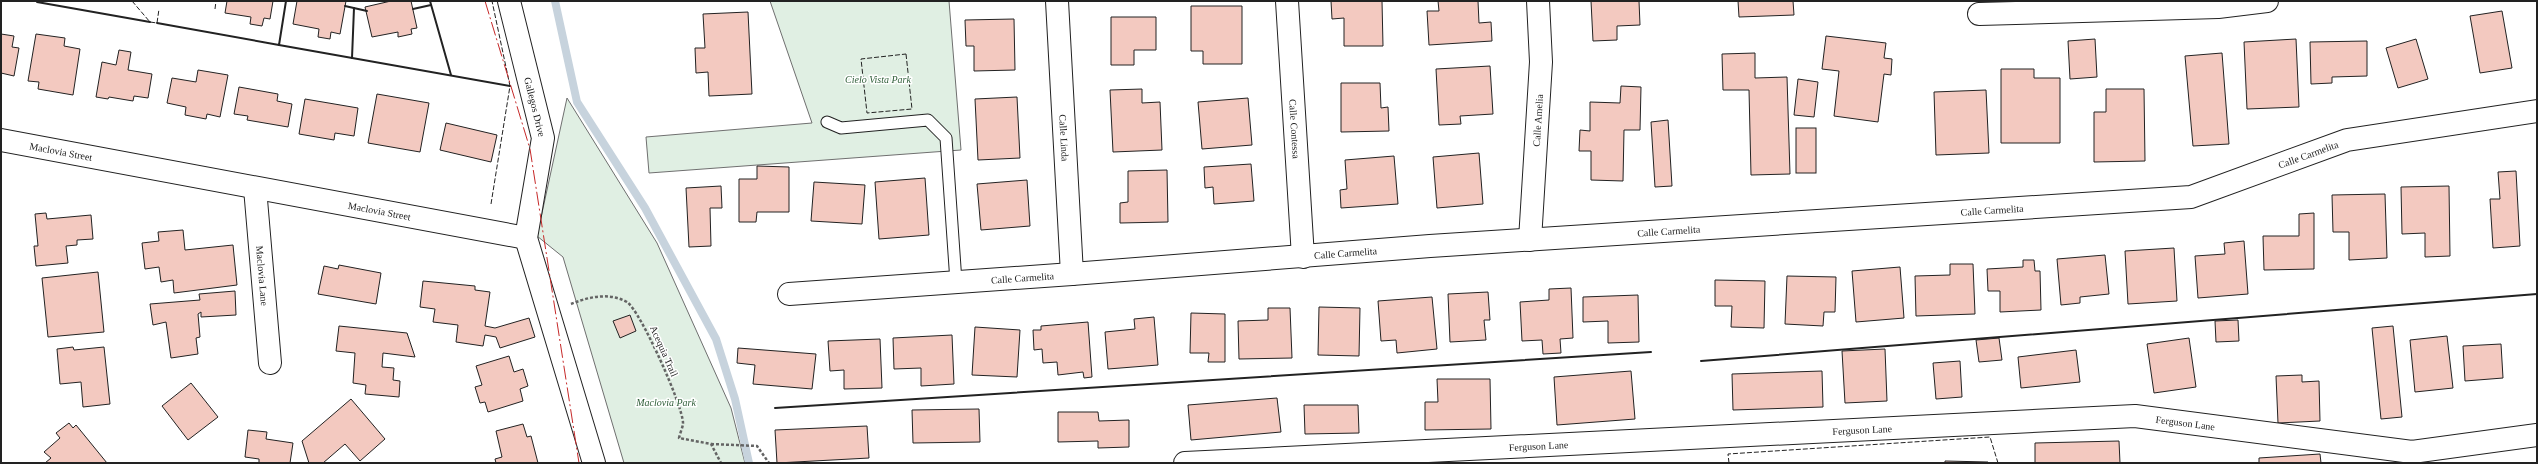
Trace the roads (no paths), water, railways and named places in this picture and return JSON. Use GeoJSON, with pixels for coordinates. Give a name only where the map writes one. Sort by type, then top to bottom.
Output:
{"type":"FeatureCollection","features":[{"type":"Feature","properties":{"kind":"street","name":"Gallegos Drive"},"geometry":{"type":"LineString","coordinates":[[509,1],[543,138],[526,238]]}},
{"type":"Feature","properties":{"kind":"street","name":"Calle Linda"},"geometry":{"type":"LineString","coordinates":[[1058,1],[1072,274]]}},
{"type":"Feature","properties":{"kind":"street","name":"Calle Contessa"},"geometry":{"type":"LineString","coordinates":[[1287,1],[1303,257]]}},
{"type":"Feature","properties":{"kind":"street","name":"Calle Amelia"},"geometry":{"type":"LineString","coordinates":[[1530,240],[1541,62],[1538,1]]}},
{"type":"Feature","properties":{"kind":"street"},"geometry":{"type":"LineString","coordinates":[[1979,14],[2218,6],[2267,1]]}},
{"type":"Feature","properties":{"kind":"street","name":"Calle Carmelita"},"geometry":{"type":"LineString","coordinates":[[789,294],[1530,240],[2191,197],[2348,140],[2537,111]]}},
{"type":"Feature","properties":{"kind":"street","name":"Maclovia Street"},"geometry":{"type":"LineString","coordinates":[[1,140],[526,238]]}},
{"type":"Feature","properties":{"kind":"street","name":"Maclovia Lane"},"geometry":{"type":"LineString","coordinates":[[256,188],[270,363]]}},
{"type":"Feature","properties":{"kind":"street"},"geometry":{"type":"LineString","coordinates":[[526,238],[594,463]]}},
{"type":"Feature","properties":{"kind":"street","name":"Ferguson Lane"},"geometry":{"type":"LineString","coordinates":[[1185,463],[2135,416],[2412,452],[2537,436]]}},
{"type":"Feature","properties":{"kind":"lane"},"geometry":{"type":"LineString","coordinates":[[827,122],[841,128],[928,120],[946,138],[956,282]]}},
{"type":"Feature","properties":{"kind":"waterway"},"geometry":{"type":"LineString","coordinates":[[555,1],[577,102],[645,208],[716,339],[735,399],[749,463]]}},
{"type":"Feature","properties":{"kind":"park label","name":"Cielo Vista Park"},"geometry":{"type":"Point","coordinates":[878,79]}},
{"type":"Feature","properties":{"kind":"park label","name":"Maclovia Park"},"geometry":{"type":"Point","coordinates":[666,402]}}]}
